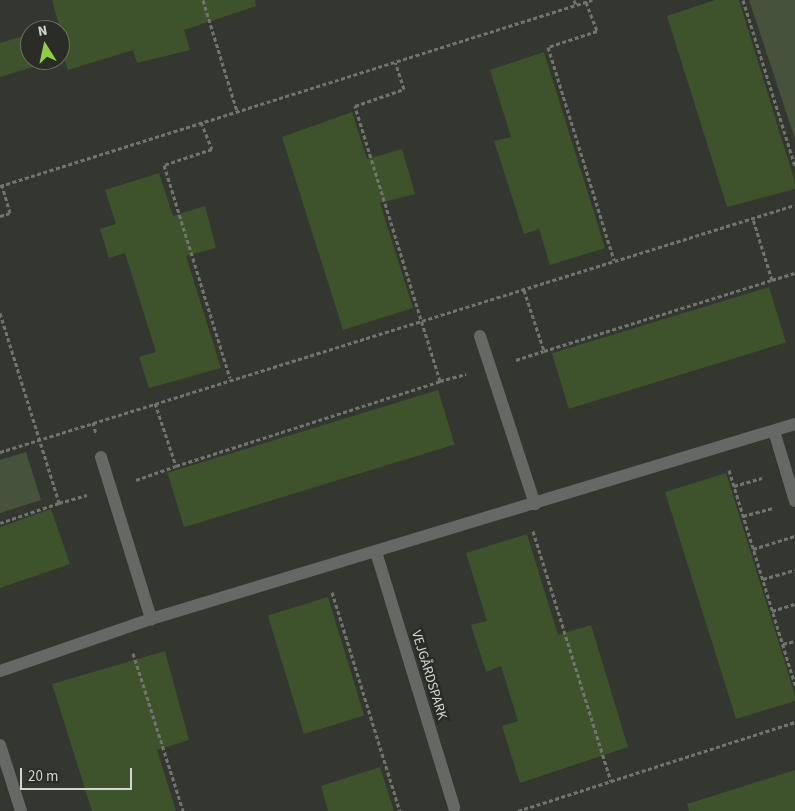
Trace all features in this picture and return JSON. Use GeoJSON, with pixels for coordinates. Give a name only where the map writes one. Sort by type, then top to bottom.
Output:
{"type":"FeatureCollection","features":[{"type":"Feature","properties":{"kind":"street"},"geometry":{"type":"LineString","coordinates":[[480,336],[530,505]]}},
{"type":"Feature","properties":{"kind":"street"},"geometry":{"type":"LineString","coordinates":[[0,671],[151,620],[795,424]]}},
{"type":"Feature","properties":{"kind":"street"},"geometry":{"type":"LineString","coordinates":[[774,431],[795,502]]}},
{"type":"Feature","properties":{"kind":"street"},"geometry":{"type":"LineString","coordinates":[[101,456],[151,620]]}},
{"type":"Feature","properties":{"kind":"street","name":"VEJGÅRDSPARK"},"geometry":{"type":"LineString","coordinates":[[376,552],[454,807]]}},
{"type":"Feature","properties":{"kind":"street"},"geometry":{"type":"LineString","coordinates":[[0,745],[21,811]]}},
{"type":"Feature","properties":{"kind":"path"},"geometry":{"type":"LineString","coordinates":[[202,0],[237,111]]}},
{"type":"Feature","properties":{"kind":"path"},"geometry":{"type":"LineString","coordinates":[[574,0],[576,5]]}},
{"type":"Feature","properties":{"kind":"path"},"geometry":{"type":"LineString","coordinates":[[0,216],[10,213],[1,185],[592,0]]}},
{"type":"Feature","properties":{"kind":"path"},"geometry":{"type":"LineString","coordinates":[[743,0],[795,166]]}},
{"type":"Feature","properties":{"kind":"path"},"geometry":{"type":"LineString","coordinates":[[586,2],[596,30],[548,47],[614,260]]}},
{"type":"Feature","properties":{"kind":"path"},"geometry":{"type":"LineString","coordinates":[[111,488],[440,381],[423,319],[355,106],[404,89],[395,62]]}},
{"type":"Feature","properties":{"kind":"path"},"geometry":{"type":"LineString","coordinates":[[201,122],[212,149],[164,165],[230,378]]}},
{"type":"Feature","properties":{"kind":"path"},"geometry":{"type":"LineString","coordinates":[[0,452],[230,378],[524,290],[614,260],[795,205]]}},
{"type":"Feature","properties":{"kind":"path"},"geometry":{"type":"LineString","coordinates":[[753,219],[772,280]]}},
{"type":"Feature","properties":{"kind":"path"},"geometry":{"type":"LineString","coordinates":[[524,290],[544,351],[795,273]]}},
{"type":"Feature","properties":{"kind":"path"},"geometry":{"type":"LineString","coordinates":[[0,313],[41,438],[58,504],[0,523]]}},
{"type":"Feature","properties":{"kind":"path"},"geometry":{"type":"LineString","coordinates":[[155,403],[176,466]]}},
{"type":"Feature","properties":{"kind":"path"},"geometry":{"type":"LineString","coordinates":[[722,447],[795,685]]}},
{"type":"Feature","properties":{"kind":"path"},"geometry":{"type":"LineString","coordinates":[[530,505],[611,781]]}},
{"type":"Feature","properties":{"kind":"path"},"geometry":{"type":"LineString","coordinates":[[753,549],[795,536]]}},
{"type":"Feature","properties":{"kind":"path"},"geometry":{"type":"LineString","coordinates":[[324,567],[400,811]]}},
{"type":"Feature","properties":{"kind":"path"},"geometry":{"type":"LineString","coordinates":[[763,579],[795,570]]}},
{"type":"Feature","properties":{"kind":"path"},"geometry":{"type":"LineString","coordinates":[[772,611],[795,604]]}},
{"type":"Feature","properties":{"kind":"path"},"geometry":{"type":"LineString","coordinates":[[126,628],[183,811]]}},
{"type":"Feature","properties":{"kind":"path"},"geometry":{"type":"LineString","coordinates":[[782,644],[795,641]]}},
{"type":"Feature","properties":{"kind":"path"},"geometry":{"type":"LineString","coordinates":[[518,811],[795,722]]}},
{"type":"Feature","properties":{"kind":"green space"},"geometry":{"type":"Polygon","coordinates":[[[749,0],[795,0],[795,139],[749,0]]]}},
{"type":"Feature","properties":{"kind":"green space"},"geometry":{"type":"Polygon","coordinates":[[[26,452],[41,500],[0,513],[0,460],[26,452]]]}},
{"type":"Feature","properties":{"kind":"building"},"geometry":{"type":"Polygon","coordinates":[[[52,0],[255,0],[256,6],[184,30],[190,50],[137,63],[133,50],[70,69],[70,20],[58,20],[52,0]]]}},
{"type":"Feature","properties":{"kind":"building"},"geometry":{"type":"Polygon","coordinates":[[[715,0],[739,0],[795,182],[795,189],[727,207],[667,16],[715,0]]]}},
{"type":"Feature","properties":{"kind":"building"},"geometry":{"type":"Polygon","coordinates":[[[20,37],[20,70],[23,70],[0,77],[0,43],[20,37]]]}},
{"type":"Feature","properties":{"kind":"building"},"geometry":{"type":"Polygon","coordinates":[[[544,52],[605,248],[550,265],[539,229],[524,234],[494,141],[511,137],[490,70],[544,52]]]}},
{"type":"Feature","properties":{"kind":"building"},"geometry":{"type":"Polygon","coordinates":[[[352,112],[367,159],[402,149],[415,194],[380,203],[413,308],[343,330],[282,137],[352,112]]]}},
{"type":"Feature","properties":{"kind":"building"},"geometry":{"type":"Polygon","coordinates":[[[159,173],[173,216],[205,206],[216,248],[186,256],[221,368],[149,388],[139,357],[156,352],[125,253],[109,258],[100,229],[116,224],[105,190],[159,173]]]}},
{"type":"Feature","properties":{"kind":"building"},"geometry":{"type":"Polygon","coordinates":[[[769,287],[786,342],[569,409],[552,353],[769,287]]]}},
{"type":"Feature","properties":{"kind":"building"},"geometry":{"type":"Polygon","coordinates":[[[438,390],[455,445],[184,527],[167,473],[438,390]]]}},
{"type":"Feature","properties":{"kind":"building"},"geometry":{"type":"Polygon","coordinates":[[[726,473],[795,695],[795,701],[736,719],[665,492],[726,473]]]}},
{"type":"Feature","properties":{"kind":"building"},"geometry":{"type":"Polygon","coordinates":[[[51,509],[70,564],[0,588],[0,527],[51,509]]]}},
{"type":"Feature","properties":{"kind":"building"},"geometry":{"type":"Polygon","coordinates":[[[527,534],[558,635],[591,625],[628,747],[520,783],[502,726],[518,721],[501,666],[486,672],[471,625],[487,621],[466,553],[527,534]]]}},
{"type":"Feature","properties":{"kind":"building"},"geometry":{"type":"Polygon","coordinates":[[[328,597],[364,716],[304,734],[268,615],[328,597]]]}},
{"type":"Feature","properties":{"kind":"building"},"geometry":{"type":"Polygon","coordinates":[[[165,651],[189,740],[157,750],[176,811],[92,811],[52,684],[165,651]]]}},
{"type":"Feature","properties":{"kind":"building"},"geometry":{"type":"Polygon","coordinates":[[[380,767],[394,811],[328,811],[321,786],[380,767]]]}},
{"type":"Feature","properties":{"kind":"building"},"geometry":{"type":"Polygon","coordinates":[[[795,770],[795,811],[689,811],[687,804],[795,770]]]}}]}
